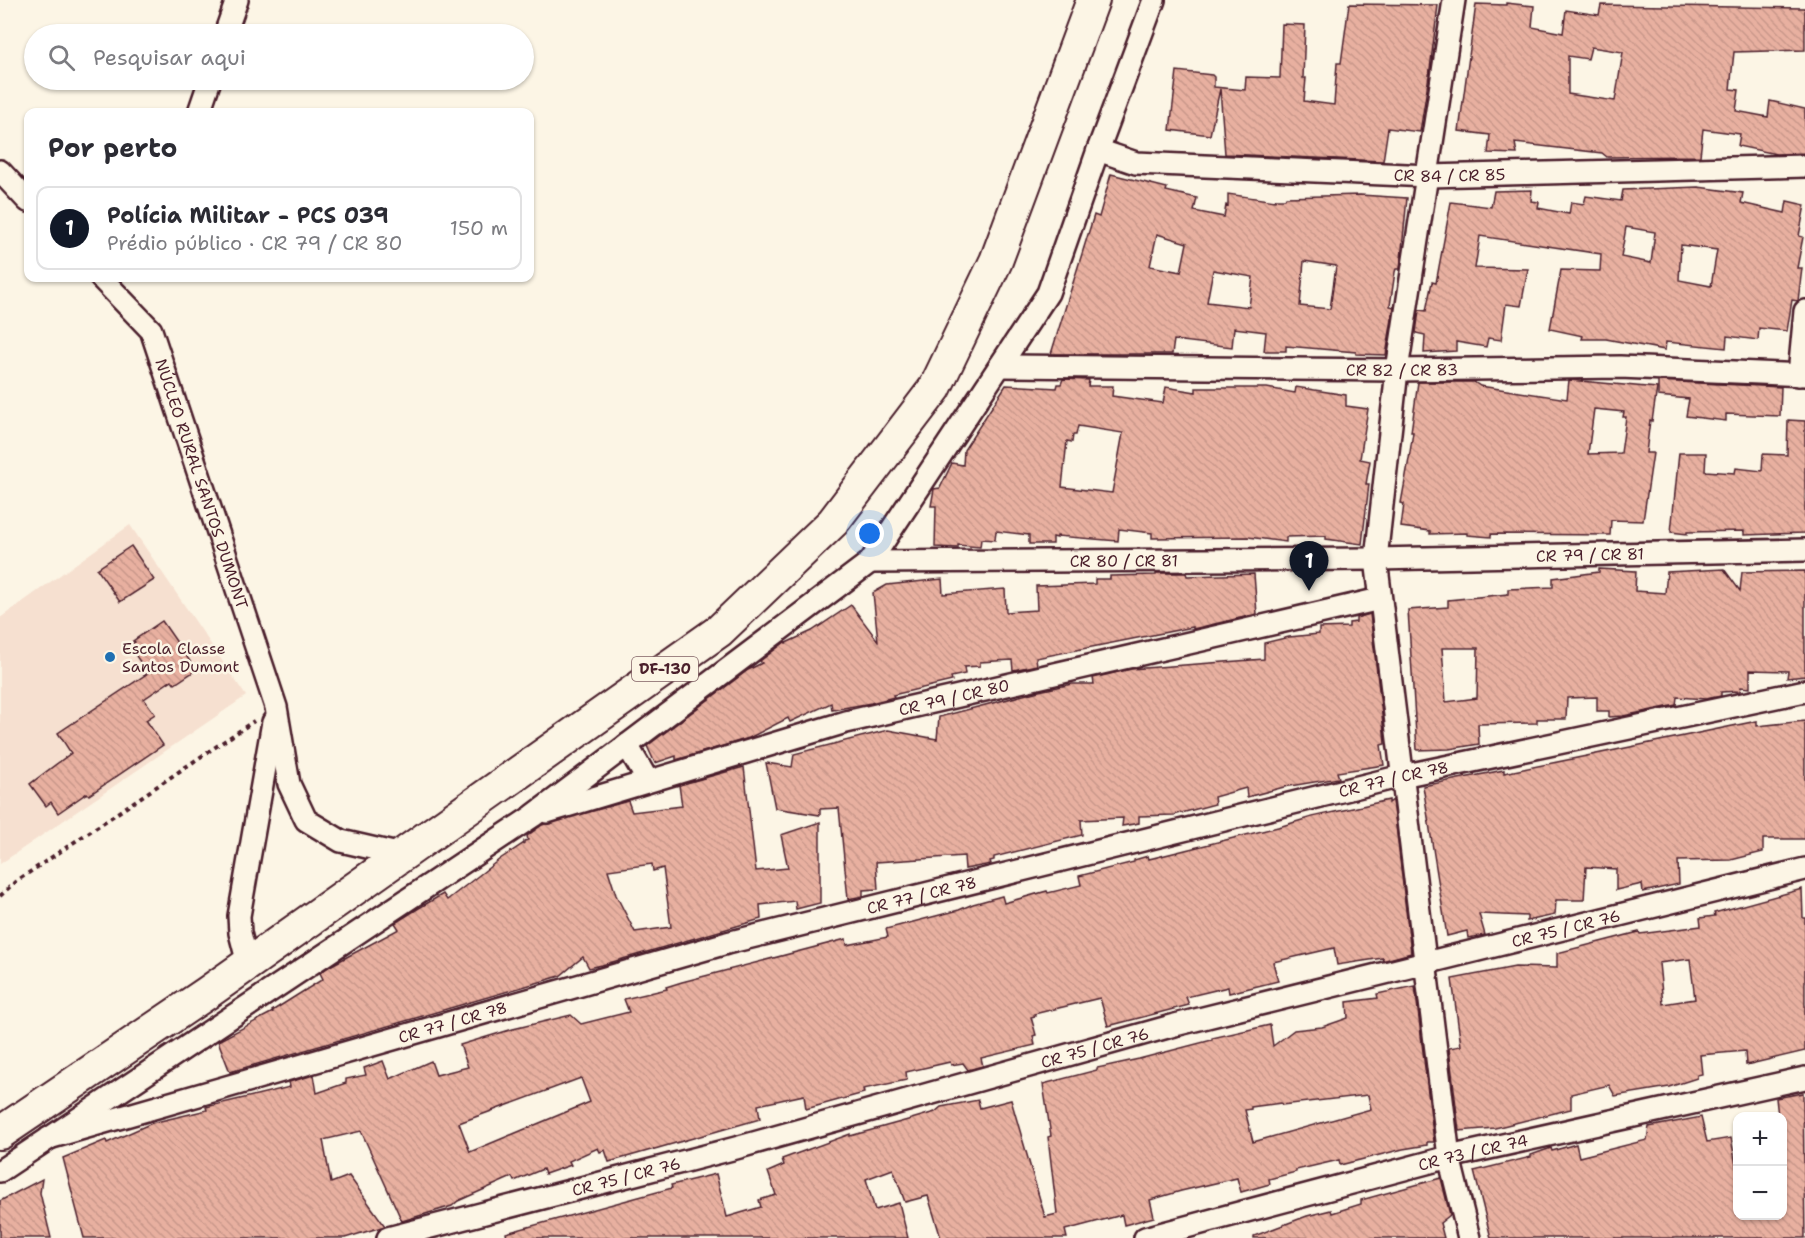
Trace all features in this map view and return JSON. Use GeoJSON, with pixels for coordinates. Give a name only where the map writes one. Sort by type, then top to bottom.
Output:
{"type":"FeatureCollection","features":[{"type":"Feature","properties":{"kind":"main road","name":"DF-130"},"geometry":{"type":"LineString","coordinates":[[0,1133],[248,964],[719,631],[833,522],[935,388],[996,261],[1093,0]]}},
{"type":"Feature","properties":{"kind":"street"},"geometry":{"type":"LineString","coordinates":[[229,24],[237,0]]}},
{"type":"Feature","properties":{"kind":"street"},"geometry":{"type":"LineString","coordinates":[[0,1171],[533,816],[870,562],[1048,293],[1154,0]]}},
{"type":"Feature","properties":{"kind":"street"},"geometry":{"type":"LineString","coordinates":[[1454,0],[1397,370],[1376,559],[1449,1157],[1469,1238]]}},
{"type":"Feature","properties":{"kind":"street"},"geometry":{"type":"LineString","coordinates":[[200,108],[207,90]]}},
{"type":"Feature","properties":{"kind":"street","name":"CR 84 / CR 85"},"geometry":{"type":"LineString","coordinates":[[1098,150],[1136,163],[1428,176],[1805,166]]}},
{"type":"Feature","properties":{"kind":"street"},"geometry":{"type":"LineString","coordinates":[[0,171],[24,197]]}},
{"type":"Feature","properties":{"kind":"street","name":"NÚCLEO RURAL SANTOS DUMONT"},"geometry":{"type":"LineString","coordinates":[[105,282],[150,330],[276,707],[289,784],[306,819],[341,841],[402,855]]}},
{"type":"Feature","properties":{"kind":"street"},"geometry":{"type":"LineString","coordinates":[[1802,375],[1805,311]]}},
{"type":"Feature","properties":{"kind":"street","name":"CR 82 / CR 83"},"geometry":{"type":"LineString","coordinates":[[999,366],[1397,370],[1620,367],[1802,375]]}},
{"type":"Feature","properties":{"kind":"street","name":"CR 79 / CR 81"},"geometry":{"type":"LineString","coordinates":[[1376,559],[1805,550]]}},
{"type":"Feature","properties":{"kind":"street","name":"CR 80 / CR 81"},"geometry":{"type":"LineString","coordinates":[[870,562],[1376,559]]}},
{"type":"Feature","properties":{"kind":"street","name":"CR 79 / CR 80"},"geometry":{"type":"LineString","coordinates":[[533,816],[846,722],[1380,599]]}},
{"type":"Feature","properties":{"kind":"street","name":"CR 77 / CR 78"},"geometry":{"type":"LineString","coordinates":[[49,1138],[727,943],[1402,776],[1805,691]]}},
{"type":"Feature","properties":{"kind":"street","name":"NÚCLEO RURAL SANTOS DUMONT"},"geometry":{"type":"LineString","coordinates":[[248,964],[240,933],[239,916],[276,707]]}},
{"type":"Feature","properties":{"kind":"street"},"geometry":{"type":"LineString","coordinates":[[627,745],[648,781]]}},
{"type":"Feature","properties":{"kind":"street","name":"CR 75 / CR 76"},"geometry":{"type":"LineString","coordinates":[[388,1238],[736,1148],[1175,1025],[1805,869]]}},
{"type":"Feature","properties":{"kind":"street","name":"CR 73 / CR 74"},"geometry":{"type":"LineString","coordinates":[[1145,1238],[1449,1157],[1805,1078]]}},
{"type":"Feature","properties":{"kind":"path"},"geometry":{"type":"LineString","coordinates":[[0,896],[15,882],[276,707]]}},
{"type":"Feature","properties":{"kind":"shaded area","name":"Escola Classe Santos Dumont"},"geometry":{"type":"Polygon","coordinates":[[[130,525],[246,696],[0,864],[0,618],[130,525]]]}},
{"type":"Feature","properties":{"kind":"building"},"geometry":{"type":"Polygon","coordinates":[[[1506,3],[1534,6],[1532,27],[1563,33],[1566,10],[1599,15],[1601,5],[1805,8],[1805,50],[1734,52],[1730,89],[1739,90],[1736,111],[1768,117],[1770,101],[1805,109],[1805,153],[1776,154],[1738,146],[1740,134],[1703,129],[1700,156],[1607,157],[1602,153],[1515,143],[1517,154],[1488,153],[1490,135],[1459,131],[1476,4],[1506,5],[1506,3]],[[1591,47],[1588,59],[1568,56],[1568,94],[1615,101],[1623,52],[1591,47]]]}},
{"type":"Feature","properties":{"kind":"building"},"geometry":{"type":"Polygon","coordinates":[[[1349,4],[1438,5],[1420,132],[1388,128],[1383,161],[1225,154],[1220,89],[1210,135],[1170,130],[1177,71],[1212,75],[1214,87],[1245,90],[1246,77],[1280,78],[1282,24],[1305,25],[1304,101],[1334,105],[1337,63],[1341,63],[1349,4]]]}},
{"type":"Feature","properties":{"kind":"building"},"geometry":{"type":"Polygon","coordinates":[[[1111,174],[1197,198],[1194,211],[1224,217],[1226,205],[1228,206],[1228,194],[1275,201],[1286,197],[1360,195],[1407,198],[1400,269],[1396,269],[1395,272],[1390,306],[1394,307],[1386,355],[1286,346],[1286,351],[1264,351],[1266,332],[1234,328],[1232,347],[1174,340],[1172,354],[1051,354],[1094,215],[1099,217],[1111,174]],[[1157,234],[1150,266],[1181,272],[1187,243],[1157,234]],[[1304,261],[1300,306],[1330,309],[1336,266],[1304,261]],[[1213,270],[1207,302],[1249,307],[1253,277],[1213,270]]]}},
{"type":"Feature","properties":{"kind":"building"},"geometry":{"type":"Polygon","coordinates":[[[1698,187],[1743,193],[1741,203],[1785,213],[1787,201],[1805,205],[1799,236],[1803,237],[1797,268],[1802,268],[1798,301],[1792,300],[1787,331],[1759,328],[1758,340],[1727,336],[1726,348],[1666,342],[1665,350],[1606,339],[1582,339],[1583,336],[1550,329],[1561,270],[1600,271],[1601,254],[1480,236],[1475,268],[1528,269],[1521,306],[1506,304],[1501,340],[1488,338],[1486,347],[1456,342],[1456,351],[1424,353],[1425,335],[1416,333],[1419,310],[1426,311],[1432,282],[1436,283],[1451,202],[1491,207],[1494,191],[1532,190],[1531,201],[1539,202],[1538,208],[1569,214],[1571,202],[1584,204],[1586,196],[1621,201],[1623,190],[1698,187]],[[1626,227],[1621,257],[1651,263],[1655,232],[1626,227]],[[1681,245],[1679,280],[1711,286],[1717,250],[1681,245]]]}},
{"type":"Feature","properties":{"kind":"building"},"geometry":{"type":"Polygon","coordinates":[[[1063,379],[1089,380],[1088,386],[1113,386],[1112,396],[1163,403],[1166,387],[1196,392],[1196,388],[1267,388],[1295,393],[1296,387],[1346,395],[1346,406],[1368,409],[1360,459],[1370,461],[1362,544],[1326,539],[1326,536],[1286,537],[1286,542],[1248,537],[1152,538],[1152,533],[1119,529],[1118,541],[1057,536],[1057,538],[1053,537],[1053,544],[1029,544],[1029,535],[996,531],[995,540],[981,539],[980,547],[958,545],[958,548],[935,547],[936,506],[931,506],[934,489],[940,488],[952,463],[963,465],[964,450],[1006,385],[1057,388],[1058,384],[1061,384],[1063,379]],[[1078,426],[1072,442],[1067,441],[1062,487],[1112,493],[1123,433],[1078,426]]]}},
{"type":"Feature","properties":{"kind":"building"},"geometry":{"type":"Polygon","coordinates":[[[1569,380],[1657,388],[1646,453],[1653,453],[1643,521],[1611,520],[1610,535],[1491,534],[1491,537],[1467,535],[1467,533],[1430,534],[1430,531],[1401,527],[1404,504],[1401,503],[1413,432],[1411,432],[1418,382],[1474,382],[1480,386],[1567,399],[1569,380]],[[1594,409],[1588,454],[1621,453],[1626,417],[1623,417],[1624,412],[1594,409]]]}},
{"type":"Feature","properties":{"kind":"building"},"geometry":{"type":"Polygon","coordinates":[[[1658,381],[1781,387],[1780,416],[1726,414],[1726,421],[1686,416],[1689,399],[1658,396],[1658,381]]]}},
{"type":"Feature","properties":{"kind":"building"},"geometry":{"type":"Polygon","coordinates":[[[1788,420],[1805,421],[1805,533],[1744,535],[1744,531],[1687,532],[1687,534],[1671,532],[1679,453],[1706,453],[1705,471],[1735,473],[1736,468],[1762,471],[1763,454],[1787,455],[1788,420]]]}},
{"type":"Feature","properties":{"kind":"building"},"geometry":{"type":"Polygon","coordinates":[[[131,546],[154,580],[120,602],[97,569],[131,546]]]}},
{"type":"Feature","properties":{"kind":"building"},"geometry":{"type":"Polygon","coordinates":[[[1599,569],[1636,571],[1635,591],[1665,593],[1667,572],[1724,569],[1740,591],[1742,572],[1805,571],[1805,676],[1787,678],[1788,671],[1750,670],[1750,688],[1741,687],[1740,691],[1721,692],[1721,696],[1706,699],[1677,697],[1676,705],[1623,716],[1609,717],[1609,711],[1597,711],[1597,697],[1567,698],[1566,719],[1537,719],[1537,723],[1478,724],[1479,744],[1449,749],[1417,750],[1408,610],[1448,607],[1448,600],[1508,594],[1508,589],[1553,587],[1553,578],[1599,572],[1599,569]],[[1442,648],[1446,702],[1477,698],[1478,648],[1442,648]]]}},
{"type":"Feature","properties":{"kind":"building"},"geometry":{"type":"Polygon","coordinates":[[[1156,573],[1186,573],[1187,576],[1254,574],[1257,614],[1193,629],[1193,627],[1036,658],[1037,665],[1013,670],[1012,660],[980,662],[980,666],[964,667],[965,674],[951,677],[952,681],[893,695],[894,697],[871,703],[832,710],[831,703],[790,722],[788,718],[749,738],[676,760],[676,756],[655,763],[647,746],[748,670],[762,663],[760,661],[785,642],[812,631],[851,605],[878,641],[873,593],[887,585],[942,579],[943,594],[1005,589],[1006,612],[1037,610],[1036,586],[1095,584],[1095,579],[1110,579],[1110,576],[1156,575],[1156,573]]]}},
{"type":"Feature","properties":{"kind":"building"},"geometry":{"type":"Polygon","coordinates":[[[1370,614],[1384,732],[1385,744],[1381,745],[1384,765],[1337,772],[1339,778],[1284,787],[1247,797],[1246,788],[1214,797],[1215,804],[1174,815],[1139,816],[1139,823],[1122,826],[1123,818],[1081,820],[1082,835],[994,857],[994,860],[990,861],[991,864],[965,869],[964,856],[876,862],[878,889],[863,890],[863,896],[848,899],[839,808],[820,809],[820,815],[775,808],[766,763],[792,767],[794,754],[888,730],[937,739],[939,717],[1039,691],[1072,684],[1094,684],[1093,678],[1131,669],[1264,659],[1264,643],[1289,637],[1319,634],[1319,628],[1349,627],[1349,623],[1356,622],[1356,618],[1370,614]]]}},
{"type":"Feature","properties":{"kind":"building"},"geometry":{"type":"Polygon","coordinates":[[[162,621],[196,670],[175,684],[172,680],[144,699],[155,714],[146,720],[163,745],[58,813],[51,802],[46,806],[30,784],[71,753],[58,733],[148,673],[129,646],[162,621]]]}},
{"type":"Feature","properties":{"kind":"building"},"geometry":{"type":"Polygon","coordinates":[[[1757,721],[1757,726],[1805,721],[1805,839],[1763,839],[1763,852],[1731,860],[1678,861],[1679,884],[1643,892],[1642,884],[1616,890],[1616,869],[1586,867],[1584,900],[1556,900],[1555,915],[1527,921],[1527,916],[1479,914],[1485,935],[1468,938],[1467,931],[1447,936],[1423,786],[1504,770],[1504,773],[1757,721]]]}},
{"type":"Feature","properties":{"kind":"building"},"geometry":{"type":"Polygon","coordinates":[[[744,767],[756,871],[788,868],[781,835],[820,822],[820,903],[796,909],[795,901],[760,905],[761,919],[589,968],[583,957],[560,976],[230,1072],[218,1041],[273,1012],[323,979],[320,973],[330,966],[399,929],[395,923],[419,908],[443,894],[447,900],[528,840],[527,836],[542,825],[628,801],[632,812],[682,806],[679,785],[744,767]],[[652,864],[608,870],[616,895],[635,932],[671,927],[663,868],[653,871],[652,864]]]}},
{"type":"Feature","properties":{"kind":"building"},"geometry":{"type":"Polygon","coordinates":[[[1389,800],[1389,803],[1393,800],[1411,953],[1382,961],[1383,958],[1337,965],[1334,948],[1273,962],[1278,981],[1229,993],[1228,987],[1186,997],[1189,1005],[1108,1026],[1100,998],[1034,1014],[1035,1016],[1031,1017],[1036,1035],[1033,1036],[1035,1045],[981,1058],[983,1066],[968,1070],[963,1063],[951,1065],[950,1062],[906,1072],[907,1080],[863,1089],[864,1093],[806,1109],[804,1095],[758,1105],[760,1119],[609,1162],[605,1150],[600,1152],[598,1148],[569,1161],[571,1165],[545,1174],[543,1169],[514,1181],[512,1177],[458,1201],[452,1206],[402,1221],[361,1131],[323,1140],[331,1183],[349,1176],[385,1226],[345,1238],[84,1238],[63,1158],[106,1140],[107,1143],[152,1123],[207,1110],[206,1107],[290,1087],[289,1082],[314,1075],[317,1093],[346,1083],[346,1079],[366,1075],[364,1068],[383,1061],[390,1079],[431,1061],[436,1075],[468,1067],[460,1045],[513,1029],[571,1015],[581,1024],[629,1012],[624,999],[667,989],[666,987],[682,982],[846,939],[847,945],[888,937],[886,929],[959,910],[973,904],[1002,896],[1004,903],[1047,891],[1048,893],[1081,885],[1079,876],[1134,862],[1134,860],[1148,856],[1149,859],[1312,817],[1389,800]],[[581,1078],[459,1123],[470,1152],[590,1102],[581,1078]]]}},
{"type":"Feature","properties":{"kind":"building"},"geometry":{"type":"Polygon","coordinates":[[[1802,889],[1803,918],[1805,918],[1805,1051],[1746,1065],[1745,1051],[1700,1055],[1702,1074],[1697,1075],[1697,1078],[1669,1087],[1615,1096],[1609,1085],[1571,1094],[1571,1109],[1495,1128],[1459,1131],[1449,1048],[1461,1046],[1452,979],[1515,967],[1557,968],[1557,953],[1639,932],[1640,934],[1701,926],[1700,918],[1715,916],[1714,913],[1802,889]],[[1690,959],[1659,963],[1663,1004],[1695,999],[1690,959]]]}},
{"type":"Feature","properties":{"kind":"building"},"geometry":{"type":"Polygon","coordinates":[[[1415,986],[1434,1142],[1427,1142],[1427,1145],[1340,1165],[1339,1160],[1296,1170],[1296,1172],[1269,1179],[1270,1184],[1241,1192],[1237,1178],[1181,1191],[1150,1200],[1154,1217],[1124,1225],[1122,1215],[1065,1230],[1067,1238],[941,1238],[928,1196],[905,1202],[893,1169],[866,1179],[875,1210],[899,1203],[908,1238],[507,1238],[506,1233],[716,1174],[727,1217],[761,1207],[759,1200],[776,1195],[768,1172],[784,1165],[782,1159],[850,1134],[850,1136],[935,1112],[941,1107],[978,1100],[980,1108],[1011,1100],[1045,1217],[1057,1214],[1048,1137],[1051,1136],[1043,1084],[1097,1070],[1097,1068],[1212,1040],[1212,1038],[1270,1025],[1273,1046],[1294,1030],[1322,1027],[1348,1018],[1347,1002],[1378,998],[1377,994],[1415,986]],[[1368,1095],[1282,1105],[1281,1103],[1245,1110],[1253,1142],[1371,1109],[1368,1095]]]}},
{"type":"Feature","properties":{"kind":"building"},"geometry":{"type":"Polygon","coordinates":[[[1803,1093],[1805,1238],[1491,1238],[1474,1171],[1531,1157],[1531,1155],[1551,1148],[1552,1151],[1576,1144],[1579,1157],[1647,1140],[1649,1127],[1701,1117],[1707,1142],[1731,1138],[1733,1220],[1787,1220],[1787,1112],[1778,1112],[1776,1098],[1803,1093]]]}},
{"type":"Feature","properties":{"kind":"building"},"geometry":{"type":"Polygon","coordinates":[[[1441,1178],[1450,1215],[1440,1223],[1444,1238],[1254,1238],[1254,1236],[1307,1216],[1331,1210],[1332,1213],[1361,1204],[1361,1200],[1441,1178]]]}},
{"type":"Feature","properties":{"kind":"building"},"geometry":{"type":"Polygon","coordinates":[[[42,1179],[40,1193],[51,1238],[0,1238],[0,1201],[42,1179]]]}},
{"type":"Feature","properties":{"kind":"place","name":"Polícia Militar - PCS 039"},"geometry":{"type":"Point","coordinates":[1309,591]}},
{"type":"Feature","properties":{"kind":"place","name":"Escola Classe Santos Dumont"},"geometry":{"type":"Point","coordinates":[110,657]}}]}
